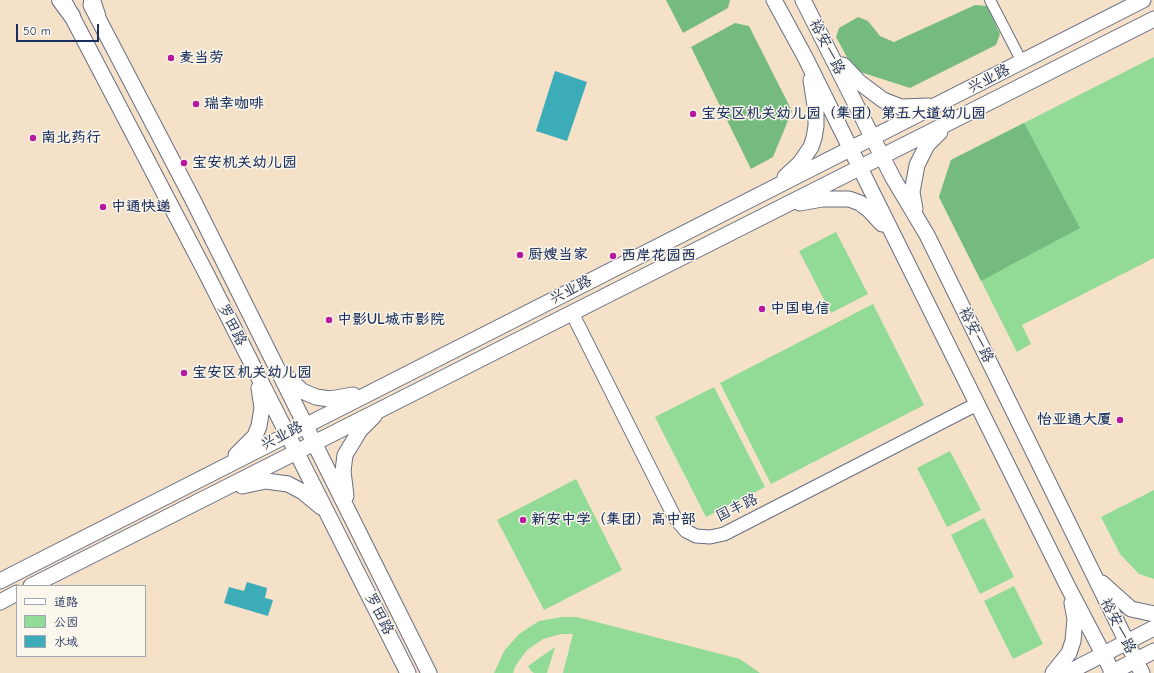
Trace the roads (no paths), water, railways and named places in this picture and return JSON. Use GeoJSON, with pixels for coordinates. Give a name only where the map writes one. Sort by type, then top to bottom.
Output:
{"type":"FeatureCollection","features":[{"type":"Feature","properties":{"kind":"main road"},"geometry":{"type":"LineString","coordinates":[[60,0],[72,16]]}},
{"type":"Feature","properties":{"kind":"main road","name":"罗田路"},"geometry":{"type":"LineString","coordinates":[[64,0],[252,364],[408,673]]}},
{"type":"Feature","properties":{"kind":"main road","name":"罗田路"},"geometry":{"type":"LineString","coordinates":[[89,0],[95,8],[193,200],[429,673]]}},
{"type":"Feature","properties":{"kind":"main road","name":"裕安一路"},"geometry":{"type":"LineString","coordinates":[[774,0],[804,57],[1112,673]]}},
{"type":"Feature","properties":{"kind":"main road","name":"裕安一路"},"geometry":{"type":"LineString","coordinates":[[803,0],[882,156],[927,236],[1139,666]]}},
{"type":"Feature","properties":{"kind":"main road","name":"兴业路"},"geometry":{"type":"LineString","coordinates":[[0,581],[305,424],[850,150],[1143,0]]}},
{"type":"Feature","properties":{"kind":"main road","name":"兴业路"},"geometry":{"type":"LineString","coordinates":[[33,585],[1154,19]]}},
{"type":"Feature","properties":{"kind":"main road"},"geometry":{"type":"LineString","coordinates":[[829,49],[859,82],[873,95],[883,100],[901,107],[912,108],[942,103]]}},
{"type":"Feature","properties":{"kind":"main road"},"geometry":{"type":"LineString","coordinates":[[755,198],[791,173],[806,156],[814,138],[816,112],[812,85],[804,57]]}},
{"type":"Feature","properties":{"kind":"main road"},"geometry":{"type":"LineString","coordinates":[[927,236],[914,209],[912,192],[913,176],[920,156],[927,145],[954,120]]}},
{"type":"Feature","properties":{"kind":"main road"},"geometry":{"type":"LineString","coordinates":[[765,215],[822,198],[848,199],[860,203],[879,219],[899,248]]}},
{"type":"Feature","properties":{"kind":"main road"},"geometry":{"type":"LineString","coordinates":[[270,356],[293,384],[302,391],[316,397],[323,399],[342,398],[377,388]]}},
{"type":"Feature","properties":{"kind":"main road"},"geometry":{"type":"LineString","coordinates":[[212,472],[240,452],[255,436],[259,426],[262,416],[261,397],[252,364]]}},
{"type":"Feature","properties":{"kind":"main road"},"geometry":{"type":"LineString","coordinates":[[350,514],[343,482],[345,455],[360,430],[387,405]]}},
{"type":"Feature","properties":{"kind":"main road"},"geometry":{"type":"LineString","coordinates":[[217,492],[266,481],[288,484],[312,499],[332,523]]}},
{"type":"Feature","properties":{"kind":"main road"},"geometry":{"type":"LineString","coordinates":[[1091,571],[1109,591],[1131,609],[1154,614]]}},
{"type":"Feature","properties":{"kind":"main road"},"geometry":{"type":"LineString","coordinates":[[1053,673],[1069,653],[1075,630],[1073,609],[1068,587]]}},
{"type":"Feature","properties":{"kind":"main road"},"geometry":{"type":"LineString","coordinates":[[0,602],[16,594]]}},
{"type":"Feature","properties":{"kind":"main road"},"geometry":{"type":"LineString","coordinates":[[1067,673],[1154,628]]}},
{"type":"Feature","properties":{"kind":"main road"},"geometry":{"type":"LineString","coordinates":[[1112,673],[1139,666],[1154,651]]}},
{"type":"Feature","properties":{"kind":"street"},"geometry":{"type":"LineString","coordinates":[[990,0],[1022,62]]}},
{"type":"Feature","properties":{"kind":"street","name":"国丰路"},"geometry":{"type":"LineString","coordinates":[[572,313],[675,518],[686,531],[696,536],[710,537],[724,534],[977,404]]}},
{"type":"Feature","properties":{"kind":"water"},"geometry":{"type":"Polygon","coordinates":[[[555,71],[587,82],[567,141],[536,131],[555,71]]]}},
{"type":"Feature","properties":{"kind":"water"},"geometry":{"type":"Polygon","coordinates":[[[247,582],[267,588],[265,598],[273,600],[268,616],[224,603],[229,587],[244,591],[247,582]]]}},
{"type":"Feature","properties":{"kind":"place","name":"麦当劳"},"geometry":{"type":"Point","coordinates":[171,58]}},
{"type":"Feature","properties":{"kind":"place","name":"瑞幸咖啡"},"geometry":{"type":"Point","coordinates":[196,104]}},
{"type":"Feature","properties":{"kind":"place","name":"宝安区机关幼儿园（集团）第五大道幼儿园"},"geometry":{"type":"Point","coordinates":[693,114]}},
{"type":"Feature","properties":{"kind":"place","name":"南北药行"},"geometry":{"type":"Point","coordinates":[33,138]}},
{"type":"Feature","properties":{"kind":"place","name":"宝安机关幼儿园"},"geometry":{"type":"Point","coordinates":[184,163]}},
{"type":"Feature","properties":{"kind":"place","name":"中通快递"},"geometry":{"type":"Point","coordinates":[103,207]}},
{"type":"Feature","properties":{"kind":"place","name":"厨嫂当家"},"geometry":{"type":"Point","coordinates":[520,255]}},
{"type":"Feature","properties":{"kind":"place","name":"西岸花园西"},"geometry":{"type":"Point","coordinates":[613,256]}},
{"type":"Feature","properties":{"kind":"place","name":"中国电信"},"geometry":{"type":"Point","coordinates":[762,309]}},
{"type":"Feature","properties":{"kind":"place","name":"中影UL城市影院"},"geometry":{"type":"Point","coordinates":[329,320]}},
{"type":"Feature","properties":{"kind":"place","name":"宝安区机关幼儿园"},"geometry":{"type":"Point","coordinates":[184,373]}},
{"type":"Feature","properties":{"kind":"place","name":"怡亚通大厦"},"geometry":{"type":"Point","coordinates":[1120,420]}},
{"type":"Feature","properties":{"kind":"place","name":"新安中学（集团）高中部"},"geometry":{"type":"Point","coordinates":[523,520]}}]}
